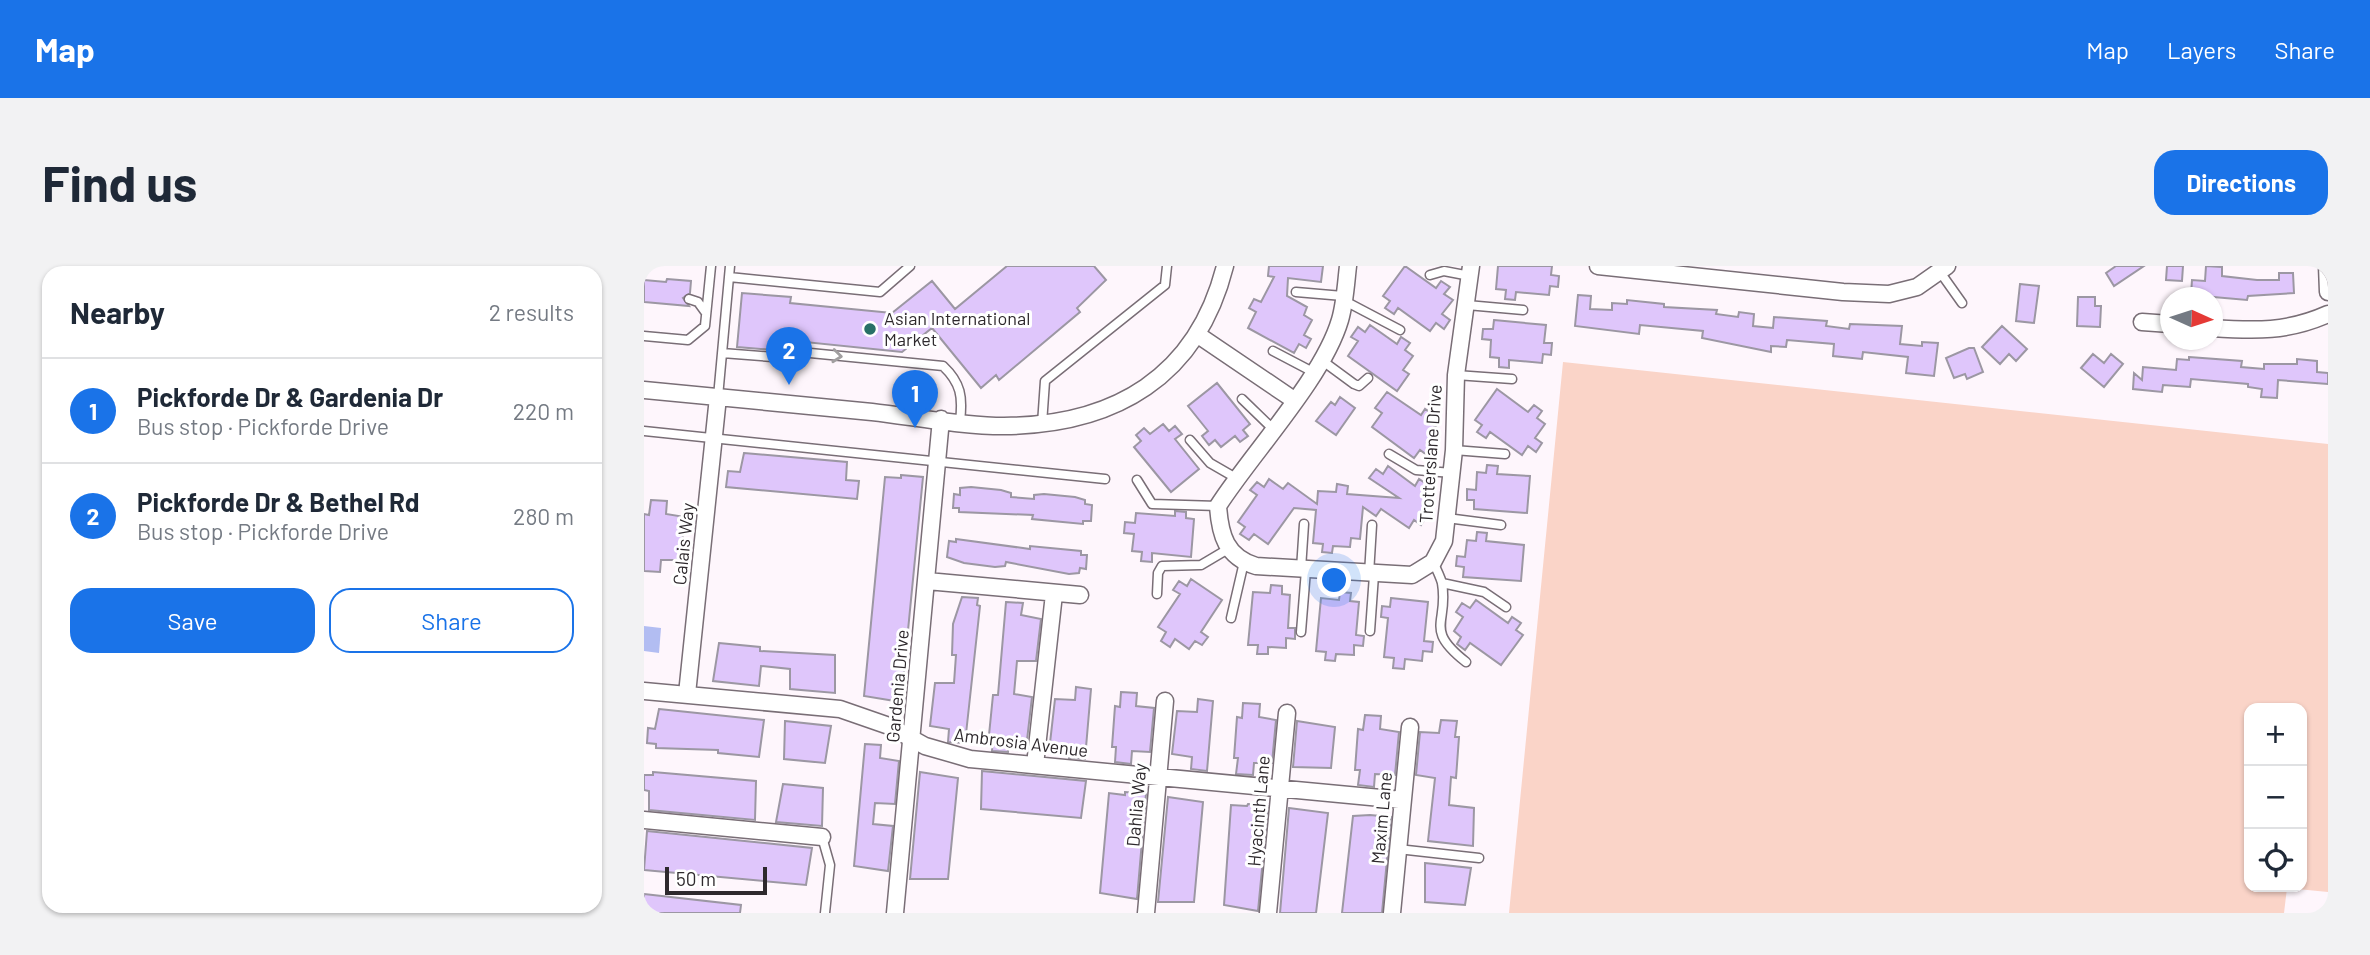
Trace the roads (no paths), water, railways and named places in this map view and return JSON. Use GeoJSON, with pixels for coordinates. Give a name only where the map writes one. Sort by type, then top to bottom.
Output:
{"type":"FeatureCollection","features":[{"type":"Feature","properties":{"kind":"street"},"geometry":{"type":"LineString","coordinates":[[644,390],[1002,426],[1073,419],[1104,410],[1140,391],[1172,366],[1198,335],[1217,298],[1225,266]]}},
{"type":"Feature","properties":{"kind":"street"},"geometry":{"type":"LineString","coordinates":[[1348,266],[1340,320],[1317,365],[1218,506],[1219,527],[1235,555],[1303,569],[1412,575],[1433,562]]}},
{"type":"Feature","properties":{"kind":"street"},"geometry":{"type":"LineString","coordinates":[[1598,266],[1663,270],[1843,292],[1888,294],[1917,287],[1944,269]]}},
{"type":"Feature","properties":{"kind":"street"},"geometry":{"type":"LineString","coordinates":[[2327,266],[2328,292]]}},
{"type":"Feature","properties":{"kind":"street","name":"Trotterslane Drive"},"geometry":{"type":"LineString","coordinates":[[1433,562],[1444,541],[1447,519],[1454,450],[1456,375],[1470,271]]}},
{"type":"Feature","properties":{"kind":"street"},"geometry":{"type":"LineString","coordinates":[[2223,329],[2262,332],[2287,329],[2328,314]]}},
{"type":"Feature","properties":{"kind":"street"},"geometry":{"type":"LineString","coordinates":[[2142,322],[2160,323]]}},
{"type":"Feature","properties":{"kind":"street"},"geometry":{"type":"LineString","coordinates":[[1198,335],[1294,400]]}},
{"type":"Feature","properties":{"kind":"street","name":"Calais Way"},"geometry":{"type":"LineString","coordinates":[[687,694],[718,397]]}},
{"type":"Feature","properties":{"kind":"street","name":"Gardenia Drive"},"geometry":{"type":"LineString","coordinates":[[895,913],[941,419]]}},
{"type":"Feature","properties":{"kind":"street"},"geometry":{"type":"LineString","coordinates":[[927,581],[1080,595]]}},
{"type":"Feature","properties":{"kind":"street"},"geometry":{"type":"LineString","coordinates":[[1035,765],[1054,594]]}},
{"type":"Feature","properties":{"kind":"street","name":"Ambrosia Avenue"},"geometry":{"type":"LineString","coordinates":[[644,691],[840,709],[889,726],[925,746],[970,759],[1402,800]]}},
{"type":"Feature","properties":{"kind":"street","name":"Dahlia Way"},"geometry":{"type":"LineString","coordinates":[[1146,913],[1165,701]]}},
{"type":"Feature","properties":{"kind":"street","name":"Hyacinth Lane"},"geometry":{"type":"LineString","coordinates":[[1268,913],[1287,713]]}},
{"type":"Feature","properties":{"kind":"street","name":"Maxim Lane"},"geometry":{"type":"LineString","coordinates":[[1392,913],[1410,727]]}},
{"type":"Feature","properties":{"kind":"street"},"geometry":{"type":"LineString","coordinates":[[644,820],[822,837]]}},
{"type":"Feature","properties":{"kind":"lane"},"geometry":{"type":"LineString","coordinates":[[705,326],[710,266]]}},
{"type":"Feature","properties":{"kind":"lane"},"geometry":{"type":"LineString","coordinates":[[718,397],[730,266]]}},
{"type":"Feature","properties":{"kind":"lane"},"geometry":{"type":"LineString","coordinates":[[729,277],[880,292],[910,266]]}},
{"type":"Feature","properties":{"kind":"lane"},"geometry":{"type":"LineString","coordinates":[[1042,424],[1045,381],[1165,285],[1167,266]]}},
{"type":"Feature","properties":{"kind":"lane"},"geometry":{"type":"LineString","coordinates":[[1944,269],[1962,303]]}},
{"type":"Feature","properties":{"kind":"lane"},"geometry":{"type":"LineString","coordinates":[[1430,275],[1444,271],[1470,271]]}},
{"type":"Feature","properties":{"kind":"lane"},"geometry":{"type":"LineString","coordinates":[[1296,292],[1343,298],[1400,330]]}},
{"type":"Feature","properties":{"kind":"lane"},"geometry":{"type":"LineString","coordinates":[[689,299],[698,302],[706,313]]}},
{"type":"Feature","properties":{"kind":"lane"},"geometry":{"type":"LineString","coordinates":[[1467,305],[1523,310]]}},
{"type":"Feature","properties":{"kind":"lane"},"geometry":{"type":"LineString","coordinates":[[644,337],[688,340],[705,326],[724,328]]}},
{"type":"Feature","properties":{"kind":"lane"},"geometry":{"type":"LineString","coordinates":[[1273,351],[1317,365],[1359,386],[1368,378]]}},
{"type":"Feature","properties":{"kind":"lane"},"geometry":{"type":"LineString","coordinates":[[722,353],[786,358],[800,352],[943,366],[956,379],[962,398],[960,421]]}},
{"type":"Feature","properties":{"kind":"lane"},"geometry":{"type":"LineString","coordinates":[[1456,375],[1513,379]]}},
{"type":"Feature","properties":{"kind":"lane"},"geometry":{"type":"LineString","coordinates":[[1242,399],[1273,429]]}},
{"type":"Feature","properties":{"kind":"lane"},"geometry":{"type":"LineString","coordinates":[[644,432],[1105,479]]}},
{"type":"Feature","properties":{"kind":"lane"},"geometry":{"type":"LineString","coordinates":[[1190,440],[1210,463],[1236,478]]}},
{"type":"Feature","properties":{"kind":"lane"},"geometry":{"type":"LineString","coordinates":[[1454,450],[1505,454]]}},
{"type":"Feature","properties":{"kind":"lane"},"geometry":{"type":"LineString","coordinates":[[1389,454],[1416,470],[1452,473]]}},
{"type":"Feature","properties":{"kind":"lane"},"geometry":{"type":"LineString","coordinates":[[1137,480],[1152,504],[1218,506]]}},
{"type":"Feature","properties":{"kind":"lane"},"geometry":{"type":"LineString","coordinates":[[1447,519],[1501,525]]}},
{"type":"Feature","properties":{"kind":"lane"},"geometry":{"type":"LineString","coordinates":[[1301,632],[1304,524]]}},
{"type":"Feature","properties":{"kind":"lane"},"geometry":{"type":"LineString","coordinates":[[1370,631],[1372,525]]}},
{"type":"Feature","properties":{"kind":"lane"},"geometry":{"type":"LineString","coordinates":[[1157,594],[1158,573],[1162,566],[1201,565],[1235,555],[1231,618]]}},
{"type":"Feature","properties":{"kind":"lane"},"geometry":{"type":"LineString","coordinates":[[1433,562],[1441,583],[1439,625],[1443,642],[1466,662]]}},
{"type":"Feature","properties":{"kind":"lane"},"geometry":{"type":"LineString","coordinates":[[1441,583],[1485,592],[1506,607]]}},
{"type":"Feature","properties":{"kind":"lane"},"geometry":{"type":"LineString","coordinates":[[822,837],[830,865],[824,913]]}},
{"type":"Feature","properties":{"kind":"lane"},"geometry":{"type":"LineString","coordinates":[[1398,849],[1479,858]]}},
{"type":"Feature","properties":{"kind":"water"},"geometry":{"type":"Polygon","coordinates":[[[644,626],[661,628],[659,653],[644,651],[644,626]]]}},
{"type":"Feature","properties":{"kind":"place","name":"Asian International Market"},"geometry":{"type":"Point","coordinates":[870,329]}},
{"type":"Feature","properties":{"kind":"place","name":"Pickforde Dr & Bethel Rd"},"geometry":{"type":"Point","coordinates":[789,385]}},
{"type":"Feature","properties":{"kind":"place","name":"Pickforde Dr & Gardenia Dr"},"geometry":{"type":"Point","coordinates":[915,428]}}]}
